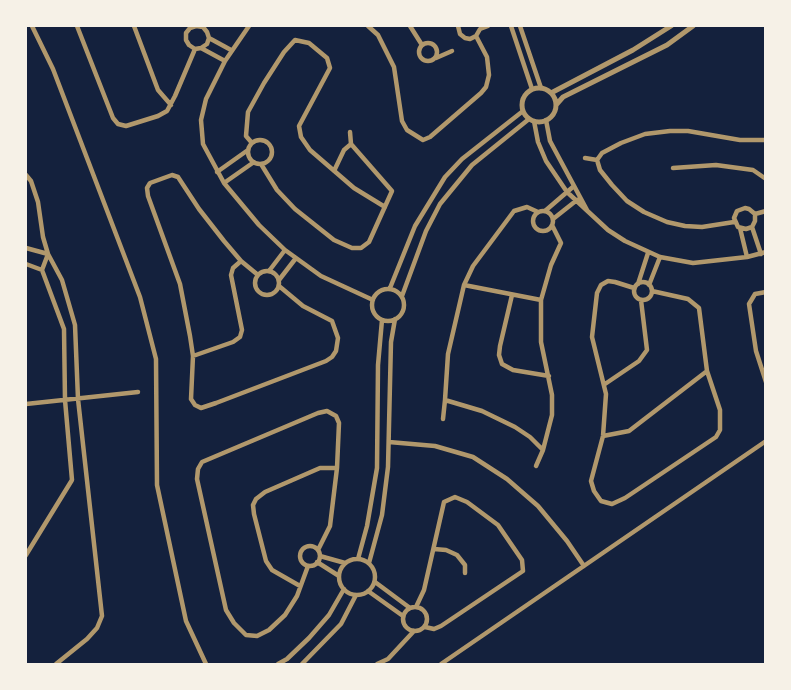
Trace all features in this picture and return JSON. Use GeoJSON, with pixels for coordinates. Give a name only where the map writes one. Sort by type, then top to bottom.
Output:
{"type":"FeatureCollection","features":[{"type":"Feature","properties":{"kind":"street"},"geometry":{"type":"LineString","coordinates":[[32,26],[53,69],[140,297],[156,359],[158,485],[186,621],[206,664]]}},
{"type":"Feature","properties":{"kind":"street"},"geometry":{"type":"LineString","coordinates":[[77,26],[113,118],[118,124],[126,126],[167,111],[195,49]]}},
{"type":"Feature","properties":{"kind":"street"},"geometry":{"type":"LineString","coordinates":[[134,26],[158,90],[171,105]]}},
{"type":"Feature","properties":{"kind":"street"},"geometry":{"type":"LineString","coordinates":[[203,26],[209,38],[207,44],[195,49],[186,40],[186,33],[190,28],[203,26]]}},
{"type":"Feature","properties":{"kind":"street"},"geometry":{"type":"LineString","coordinates":[[249,26],[231,50],[206,99],[201,120],[203,144],[224,183],[258,225],[285,250],[321,276],[373,300]]}},
{"type":"Feature","properties":{"kind":"street"},"geometry":{"type":"LineString","coordinates":[[368,26],[378,35],[394,67],[402,121],[407,130],[423,140],[430,138],[486,87],[489,75],[487,57],[476,36]]}},
{"type":"Feature","properties":{"kind":"street"},"geometry":{"type":"LineString","coordinates":[[410,26],[422,45]]}},
{"type":"Feature","properties":{"kind":"street"},"geometry":{"type":"LineString","coordinates":[[458,26],[460,34],[465,38],[476,36]]}},
{"type":"Feature","properties":{"kind":"street"},"geometry":{"type":"LineString","coordinates":[[476,36],[480,27],[488,26]]}},
{"type":"Feature","properties":{"kind":"street"},"geometry":{"type":"LineString","coordinates":[[512,26],[532,89]]}},
{"type":"Feature","properties":{"kind":"street"},"geometry":{"type":"LineString","coordinates":[[520,26],[541,88]]}},
{"type":"Feature","properties":{"kind":"street"},"geometry":{"type":"LineString","coordinates":[[551,93],[633,50],[671,26]]}},
{"type":"Feature","properties":{"kind":"street"},"geometry":{"type":"LineString","coordinates":[[369,563],[382,515],[389,442],[390,352],[396,320],[404,309],[402,296],[426,231],[440,204],[472,165],[532,120],[546,120],[563,97],[667,45],[693,26]]}},
{"type":"Feature","properties":{"kind":"street"},"geometry":{"type":"LineString","coordinates":[[209,38],[231,50]]}},
{"type":"Feature","properties":{"kind":"street"},"geometry":{"type":"LineString","coordinates":[[252,143],[246,136],[248,112],[264,83],[284,52],[295,40],[309,43],[327,58],[330,68],[299,126],[301,137],[310,150],[354,188],[385,207]]}},
{"type":"Feature","properties":{"kind":"street"},"geometry":{"type":"LineString","coordinates":[[436,58],[438,52],[435,45],[429,42],[422,45],[419,50],[424,61],[430,62],[452,51]]}},
{"type":"Feature","properties":{"kind":"street"},"geometry":{"type":"LineString","coordinates":[[201,48],[225,61]]}},
{"type":"Feature","properties":{"kind":"street"},"geometry":{"type":"LineString","coordinates":[[556,105],[551,93],[541,88],[532,89],[526,94],[522,103],[523,111],[532,120],[546,161],[575,202],[625,241],[660,257],[693,263],[763,253],[752,227]]}},
{"type":"Feature","properties":{"kind":"street"},"geometry":{"type":"LineString","coordinates":[[390,288],[415,226],[445,177],[462,159],[523,111]]}},
{"type":"Feature","properties":{"kind":"street"},"geometry":{"type":"LineString","coordinates":[[546,120],[550,141],[590,215]]}},
{"type":"Feature","properties":{"kind":"street"},"geometry":{"type":"LineString","coordinates":[[597,160],[602,153],[621,143],[645,134],[670,131],[688,131],[740,140],[765,140]]}},
{"type":"Feature","properties":{"kind":"street"},"geometry":{"type":"LineString","coordinates":[[261,164],[277,190],[295,209],[334,240],[352,248],[361,248],[369,242],[392,191],[351,144],[350,132]]}},
{"type":"Feature","properties":{"kind":"street"},"geometry":{"type":"LineString","coordinates":[[217,172],[258,140],[264,141],[272,150],[271,157],[267,162],[261,164],[254,162],[249,157],[248,150]]}},
{"type":"Feature","properties":{"kind":"street"},"geometry":{"type":"LineString","coordinates":[[334,171],[344,150],[351,144]]}},
{"type":"Feature","properties":{"kind":"street"},"geometry":{"type":"LineString","coordinates":[[585,158],[597,160]]}},
{"type":"Feature","properties":{"kind":"street"},"geometry":{"type":"LineString","coordinates":[[597,160],[600,170],[612,185],[627,201],[644,213],[685,226],[702,227],[735,222]]}},
{"type":"Feature","properties":{"kind":"street"},"geometry":{"type":"LineString","coordinates":[[224,183],[254,162]]}},
{"type":"Feature","properties":{"kind":"street"},"geometry":{"type":"LineString","coordinates":[[673,168],[716,165],[753,170],[765,179]]}},
{"type":"Feature","properties":{"kind":"street"},"geometry":{"type":"LineString","coordinates":[[26,175],[31,181],[38,202],[48,254],[62,280],[75,325],[78,399],[102,616],[92,634],[56,664]]}},
{"type":"Feature","properties":{"kind":"street"},"geometry":{"type":"LineString","coordinates":[[258,275],[241,261],[199,209],[185,184],[178,177],[172,176],[150,183],[147,188],[148,196],[180,284],[193,356],[191,399],[201,408],[304,370],[332,357],[336,351],[338,338],[332,321],[303,306],[269,271]]}},
{"type":"Feature","properties":{"kind":"street"},"geometry":{"type":"LineString","coordinates":[[443,419],[448,354],[464,285],[473,266],[514,211],[527,207],[538,212],[545,211],[574,186]]}},
{"type":"Feature","properties":{"kind":"street"},"geometry":{"type":"LineString","coordinates":[[538,212],[532,220],[537,230],[547,230],[552,225],[553,219],[580,198]]}},
{"type":"Feature","properties":{"kind":"street"},"geometry":{"type":"LineString","coordinates":[[740,228],[752,227],[755,221],[755,214],[749,208],[741,208],[735,214],[735,222],[740,228],[747,257]]}},
{"type":"Feature","properties":{"kind":"street"},"geometry":{"type":"LineString","coordinates":[[545,211],[553,219]]}},
{"type":"Feature","properties":{"kind":"street"},"geometry":{"type":"LineString","coordinates":[[755,214],[765,212]]}},
{"type":"Feature","properties":{"kind":"street"},"geometry":{"type":"LineString","coordinates":[[536,466],[552,416],[552,395],[541,342],[540,325],[542,300],[551,265],[561,243],[552,225]]}},
{"type":"Feature","properties":{"kind":"street"},"geometry":{"type":"LineString","coordinates":[[26,248],[48,254]]}},
{"type":"Feature","properties":{"kind":"street"},"geometry":{"type":"LineString","coordinates":[[258,275],[269,271],[285,250]]}},
{"type":"Feature","properties":{"kind":"street"},"geometry":{"type":"LineString","coordinates":[[605,384],[639,361],[646,350],[641,300],[634,295],[648,253]]}},
{"type":"Feature","properties":{"kind":"street"},"geometry":{"type":"LineString","coordinates":[[26,555],[72,480],[65,400],[64,329],[42,270],[48,254]]}},
{"type":"Feature","properties":{"kind":"street"},"geometry":{"type":"LineString","coordinates":[[641,300],[650,297],[650,288],[660,257]]}},
{"type":"Feature","properties":{"kind":"street"},"geometry":{"type":"LineString","coordinates":[[258,275],[255,286],[260,292],[271,294],[296,258]]}},
{"type":"Feature","properties":{"kind":"street"},"geometry":{"type":"LineString","coordinates":[[193,356],[233,342],[240,337],[242,330],[231,275],[241,261]]}},
{"type":"Feature","properties":{"kind":"street"},"geometry":{"type":"LineString","coordinates":[[26,264],[42,270]]}},
{"type":"Feature","properties":{"kind":"street"},"geometry":{"type":"LineString","coordinates":[[608,281],[636,286],[644,282],[650,288],[688,299],[699,308],[707,371],[720,410],[720,430],[716,437],[625,498],[612,504],[601,501],[591,481],[603,436],[606,394],[592,337],[597,293],[601,285],[608,281]]}},
{"type":"Feature","properties":{"kind":"street"},"geometry":{"type":"LineString","coordinates":[[464,285],[542,300]]}},
{"type":"Feature","properties":{"kind":"street"},"geometry":{"type":"LineString","coordinates":[[390,288],[402,296]]}},
{"type":"Feature","properties":{"kind":"street"},"geometry":{"type":"LineString","coordinates":[[390,288],[377,292],[373,300],[375,314],[382,320],[396,320]]}},
{"type":"Feature","properties":{"kind":"street"},"geometry":{"type":"LineString","coordinates":[[765,292],[755,294],[749,304],[756,351],[765,382]]}},
{"type":"Feature","properties":{"kind":"street"},"geometry":{"type":"LineString","coordinates":[[512,295],[500,346],[499,354],[502,364],[513,370],[549,376]]}},
{"type":"Feature","properties":{"kind":"street"},"geometry":{"type":"LineString","coordinates":[[358,558],[368,526],[376,468],[378,365],[382,320]]}},
{"type":"Feature","properties":{"kind":"street"},"geometry":{"type":"LineString","coordinates":[[603,436],[629,431],[707,371]]}},
{"type":"Feature","properties":{"kind":"street"},"geometry":{"type":"LineString","coordinates":[[26,404],[138,392]]}},
{"type":"Feature","properties":{"kind":"street"},"geometry":{"type":"LineString","coordinates":[[445,400],[473,408],[507,422],[530,437],[543,450]]}},
{"type":"Feature","properties":{"kind":"street"},"geometry":{"type":"LineString","coordinates":[[327,411],[336,416],[339,423],[337,468],[330,526],[318,550],[320,556],[317,562],[308,566],[297,596],[285,615],[269,630],[256,636],[246,635],[234,623],[226,610],[197,479],[198,469],[206,459],[327,411]]}},
{"type":"Feature","properties":{"kind":"street"},"geometry":{"type":"LineString","coordinates":[[441,664],[765,441]]}},
{"type":"Feature","properties":{"kind":"street"},"geometry":{"type":"LineString","coordinates":[[389,442],[435,446],[473,457],[507,479],[538,506],[584,566]]}},
{"type":"Feature","properties":{"kind":"street"},"geometry":{"type":"LineString","coordinates":[[300,586],[272,570],[266,561],[254,514],[254,505],[256,499],[265,492],[320,468],[337,468]]}},
{"type":"Feature","properties":{"kind":"street"},"geometry":{"type":"LineString","coordinates":[[72,480],[87,478]]}},
{"type":"Feature","properties":{"kind":"street"},"geometry":{"type":"LineString","coordinates":[[377,664],[395,652],[414,631],[424,627],[434,629],[441,626],[522,573],[524,567],[522,560],[498,525],[478,508],[455,497],[444,502],[424,590],[413,607],[403,616]]}},
{"type":"Feature","properties":{"kind":"street"},"geometry":{"type":"LineString","coordinates":[[308,566],[302,562],[300,552],[308,546],[318,550]]}},
{"type":"Feature","properties":{"kind":"street"},"geometry":{"type":"LineString","coordinates":[[434,549],[446,550],[457,555],[464,561],[465,573]]}},
{"type":"Feature","properties":{"kind":"street"},"geometry":{"type":"LineString","coordinates":[[302,664],[341,624],[356,595],[368,591],[375,582],[375,573],[369,563],[358,558],[345,563],[320,556]]}},
{"type":"Feature","properties":{"kind":"street"},"geometry":{"type":"LineString","coordinates":[[317,562],[339,576],[344,589],[356,595]]}},
{"type":"Feature","properties":{"kind":"street"},"geometry":{"type":"LineString","coordinates":[[339,576],[345,563]]}},
{"type":"Feature","properties":{"kind":"street"},"geometry":{"type":"LineString","coordinates":[[375,582],[413,607],[426,612],[427,620],[424,627]]}},
{"type":"Feature","properties":{"kind":"street"},"geometry":{"type":"LineString","coordinates":[[278,664],[287,659],[309,638],[329,615],[344,589]]}},
{"type":"Feature","properties":{"kind":"street"},"geometry":{"type":"LineString","coordinates":[[368,591],[403,616],[404,624],[414,631]]}}]}
